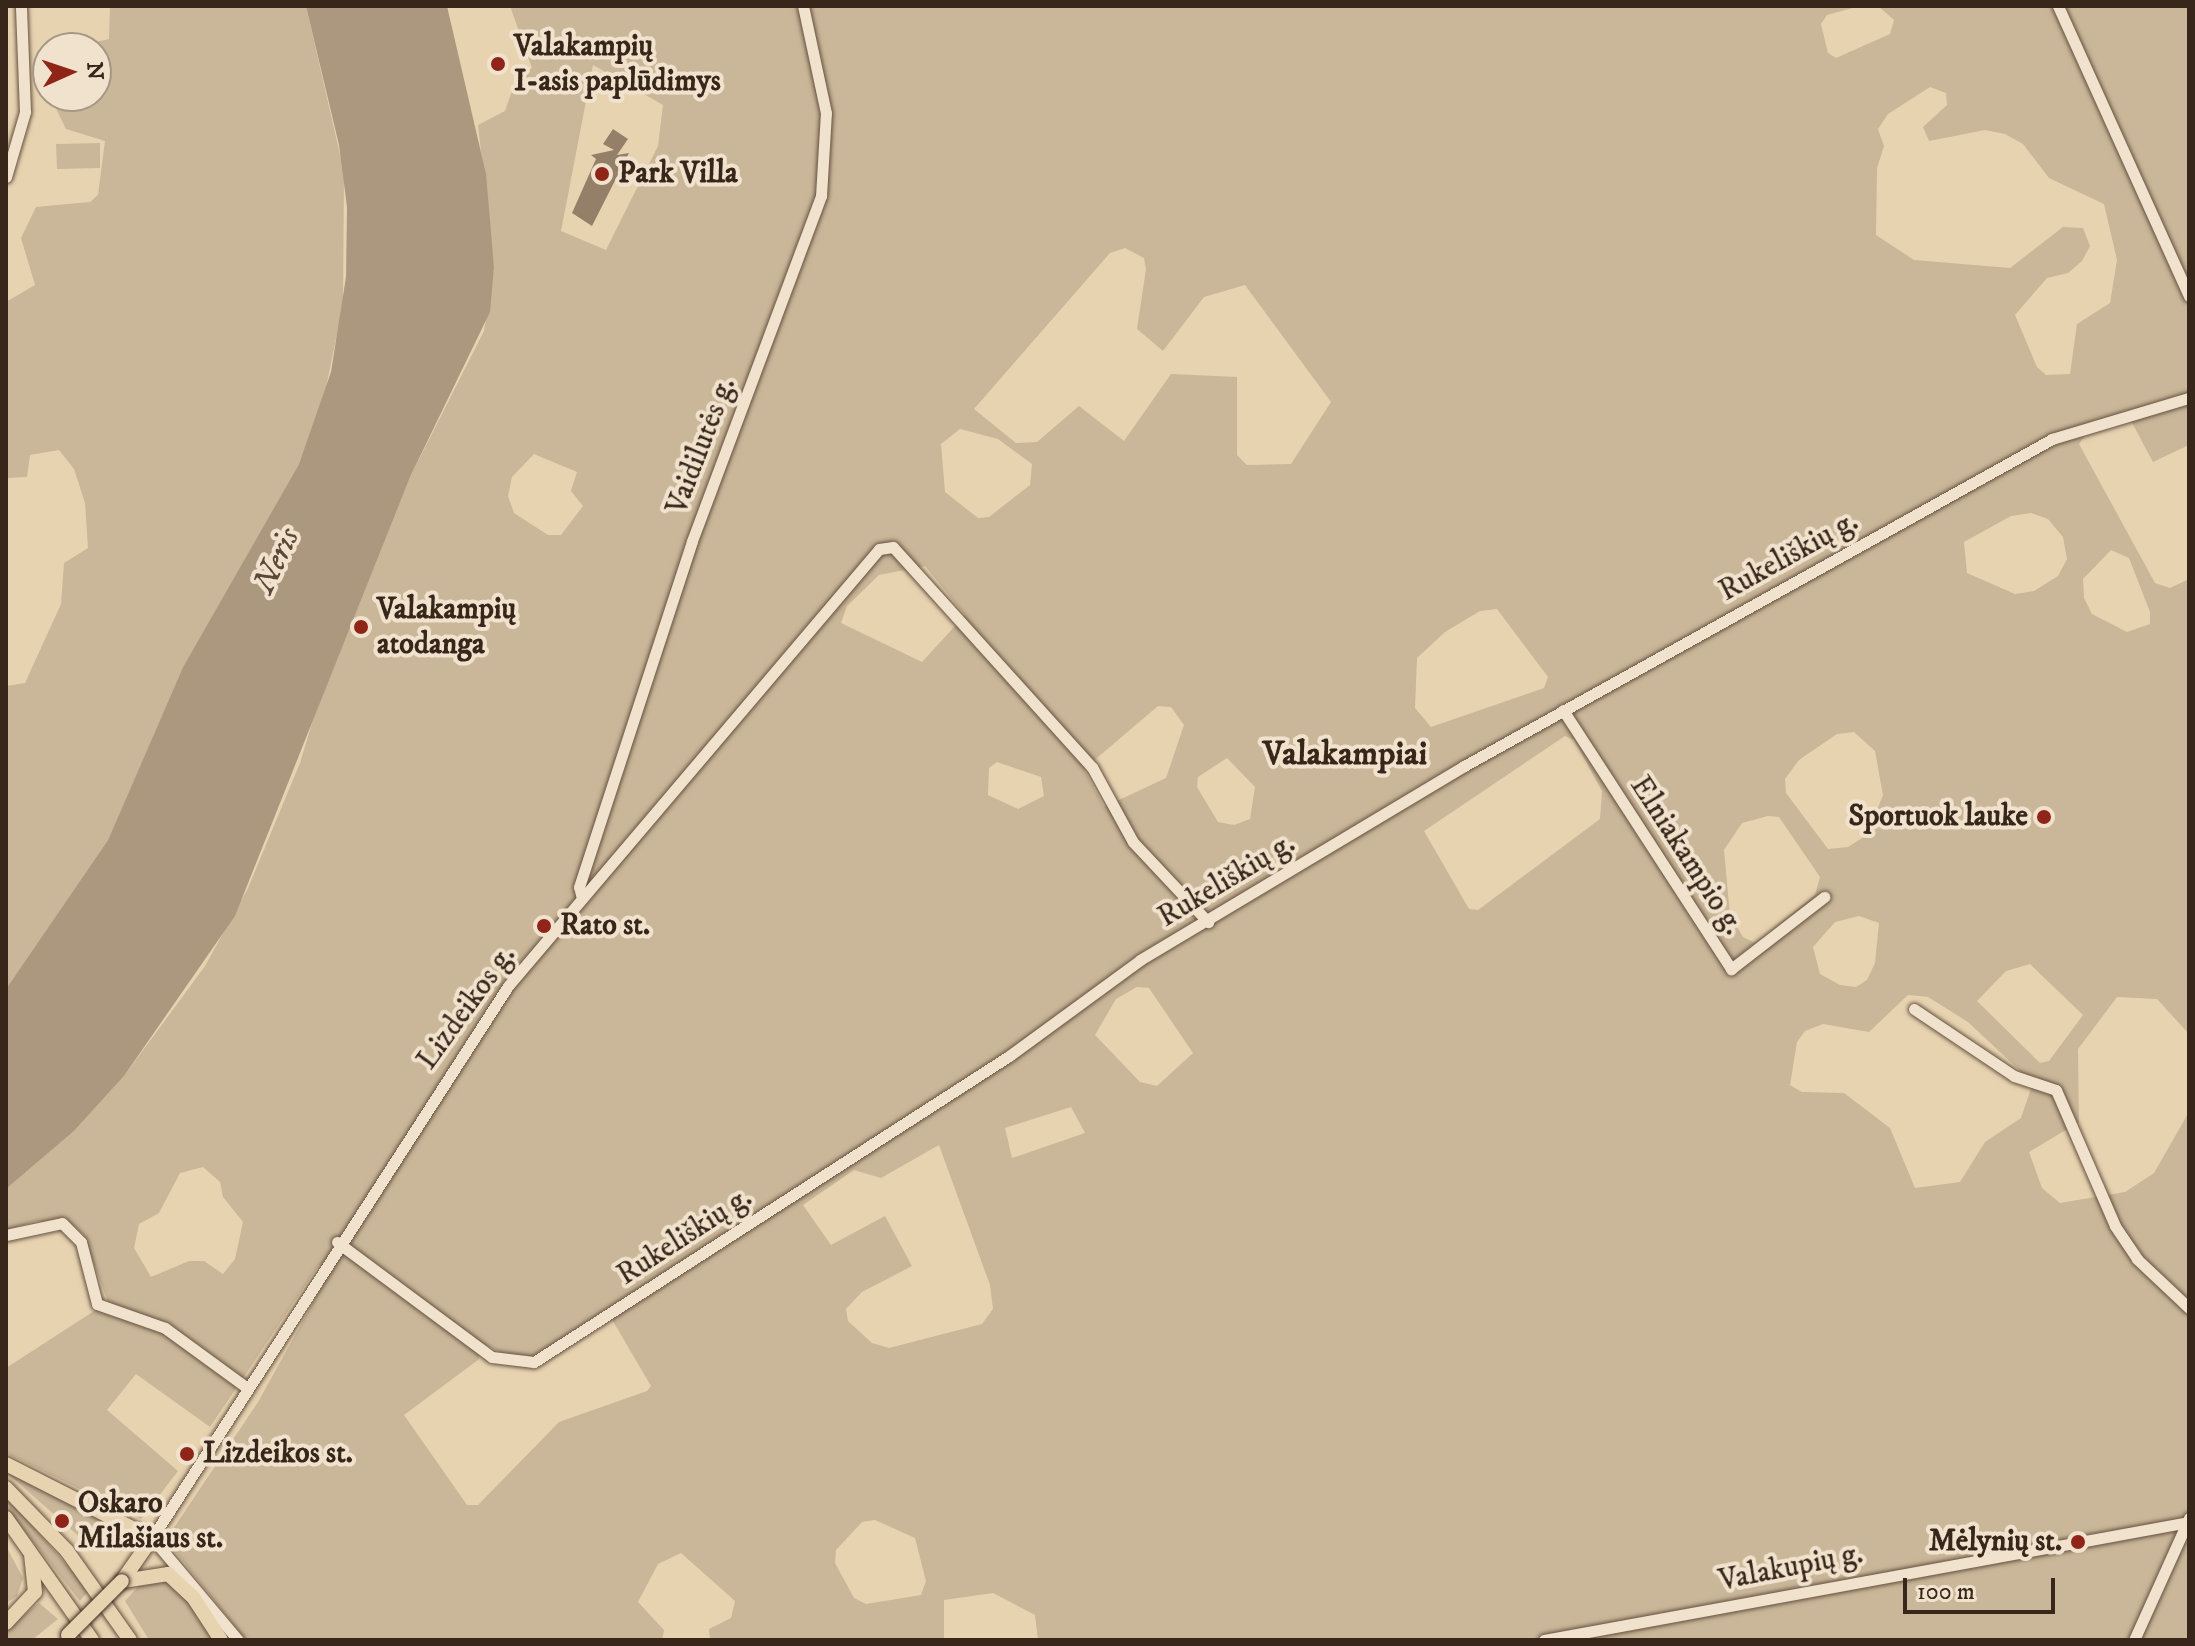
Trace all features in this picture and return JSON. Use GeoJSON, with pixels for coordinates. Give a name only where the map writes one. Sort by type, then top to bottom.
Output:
{"type":"FeatureCollection","features":[{"type":"Feature","properties":{"kind":"main road"},"geometry":{"type":"LineString","coordinates":[[6,1464],[152,1538],[122,1581],[64,1638]]}},
{"type":"Feature","properties":{"kind":"main road"},"geometry":{"type":"LineString","coordinates":[[6,1488],[67,1551],[130,1640]]}},
{"type":"Feature","properties":{"kind":"main road"},"geometry":{"type":"LineString","coordinates":[[6,1518],[28,1544],[92,1640]]}},
{"type":"Feature","properties":{"kind":"main road"},"geometry":{"type":"LineString","coordinates":[[6,1623],[35,1592],[28,1544]]}},
{"type":"Feature","properties":{"kind":"main road"},"geometry":{"type":"LineString","coordinates":[[122,1581],[156,1571],[193,1597],[221,1640]]}},
{"type":"Feature","properties":{"kind":"street"},"geometry":{"type":"LineString","coordinates":[[6,177],[25,112],[21,6]]}},
{"type":"Feature","properties":{"kind":"street","name":"Vaidilutės g."},"geometry":{"type":"LineString","coordinates":[[582,898],[579,887],[692,541],[821,196],[826,113],[803,6]]}},
{"type":"Feature","properties":{"kind":"street"},"geometry":{"type":"LineString","coordinates":[[2058,6],[2189,296]]}},
{"type":"Feature","properties":{"kind":"street","name":"Rukeliškių g."},"geometry":{"type":"LineString","coordinates":[[337,1242],[492,1357],[534,1362],[1009,1056],[1140,960],[1563,710],[2052,439],[2189,398]]}},
{"type":"Feature","properties":{"kind":"street","name":"Lizdeikos g."},"geometry":{"type":"LineString","coordinates":[[152,1538],[337,1242],[508,986],[879,549],[893,547],[1092,767],[1133,842],[1208,922]]}},
{"type":"Feature","properties":{"kind":"street","name":"Elniakampio g."},"geometry":{"type":"LineString","coordinates":[[1563,710],[1731,969],[1824,897]]}},
{"type":"Feature","properties":{"kind":"street"},"geometry":{"type":"LineString","coordinates":[[1914,1009],[2014,1076],[2056,1090],[2115,1226],[2137,1259],[2189,1308]]}},
{"type":"Feature","properties":{"kind":"street"},"geometry":{"type":"LineString","coordinates":[[6,1235],[62,1223],[81,1242],[97,1304],[165,1328],[246,1387]]}},
{"type":"Feature","properties":{"kind":"street"},"geometry":{"type":"LineString","coordinates":[[2134,1640],[2188,1520]]}},
{"type":"Feature","properties":{"kind":"street","name":"Valakupių g."},"geometry":{"type":"LineString","coordinates":[[1544,1640],[2188,1520]]}},
{"type":"Feature","properties":{"kind":"street"},"geometry":{"type":"LineString","coordinates":[[152,1538],[238,1640]]}},
{"type":"Feature","properties":{"kind":"street"},"geometry":{"type":"LineString","coordinates":[[193,1597],[226,1623]]}},
{"type":"Feature","properties":{"kind":"shaded area"},"geometry":{"type":"Polygon","coordinates":[[[110,6],[306,6],[344,172],[343,305],[323,402],[299,464],[183,667],[108,840],[6,989],[6,686],[25,683],[61,604],[64,563],[88,548],[85,503],[74,469],[59,450],[30,455],[27,477],[6,478],[6,302],[35,285],[21,238],[36,207],[90,202],[98,195],[105,141],[66,129],[58,112],[112,112],[112,32],[109,32],[110,6]]]}},
{"type":"Feature","properties":{"kind":"shaded area"},"geometry":{"type":"Polygon","coordinates":[[[510,6],[1860,6],[1827,15],[1821,24],[1828,53],[1836,58],[1890,34],[1894,20],[1878,6],[2189,6],[2189,445],[2153,462],[2130,419],[2090,429],[2079,444],[2155,583],[2170,588],[2189,579],[2189,1034],[2157,999],[2117,997],[2078,1049],[2079,1122],[2029,1152],[2042,1188],[2060,1203],[2125,1192],[2154,1173],[2189,1112],[2189,1640],[1038,1640],[1035,1615],[993,1593],[944,1600],[944,1640],[710,1640],[709,1629],[731,1618],[735,1601],[681,1553],[658,1564],[638,1602],[664,1630],[662,1640],[246,1640],[170,1545],[169,1535],[258,1402],[330,1272],[319,1265],[210,1427],[136,1374],[107,1410],[178,1471],[141,1519],[6,1453],[6,1368],[108,1302],[83,1234],[70,1223],[36,1221],[6,1230],[6,1189],[74,1131],[124,1076],[205,966],[248,888],[300,763],[328,670],[410,477],[484,331],[494,267],[478,125],[505,111],[517,77],[532,68],[510,6]],[[593,65],[561,231],[606,250],[658,146],[663,105],[593,65]],[[1930,87],[1888,114],[1878,129],[1884,146],[1877,168],[1876,235],[1914,260],[2010,268],[2063,227],[2083,228],[2090,246],[2082,261],[2068,273],[2047,278],[2015,315],[2037,367],[2046,375],[2070,374],[2077,324],[2110,303],[2117,260],[2104,204],[2049,178],[2023,144],[2005,134],[1985,130],[1929,141],[1923,127],[1947,105],[1946,93],[1930,87]],[[1125,248],[1110,253],[974,409],[1016,443],[1037,442],[1079,406],[1124,441],[1171,374],[1237,377],[1237,455],[1247,465],[1291,464],[1331,402],[1245,285],[1204,297],[1163,351],[1137,329],[1146,269],[1144,258],[1125,248]],[[960,429],[941,444],[945,492],[978,518],[989,517],[1030,485],[1032,464],[998,439],[960,429]],[[534,454],[512,477],[508,496],[514,513],[548,535],[561,535],[583,506],[571,491],[577,472],[534,454]],[[2031,513],[2011,516],[1964,542],[1967,573],[2015,594],[2034,591],[2058,576],[2067,559],[2063,537],[2048,519],[2031,513]],[[2111,550],[2083,579],[2084,598],[2092,614],[2127,632],[2150,624],[2150,612],[2129,558],[2111,550]],[[925,566],[879,575],[847,606],[841,623],[922,662],[965,615],[925,566]],[[1497,609],[1480,611],[1445,632],[1417,658],[1415,708],[1431,727],[1544,688],[1548,677],[1497,609]],[[1158,706],[1084,769],[1104,807],[1166,778],[1184,725],[1171,707],[1158,706]],[[1854,732],[1837,734],[1799,760],[1785,779],[1786,793],[1828,849],[1848,847],[1867,835],[1883,795],[1875,751],[1854,732]],[[1565,736],[1424,831],[1469,909],[1478,910],[1600,819],[1602,791],[1574,740],[1565,736]],[[1227,758],[1198,777],[1197,787],[1218,822],[1234,825],[1250,819],[1255,787],[1227,758]],[[997,762],[989,768],[988,795],[1018,809],[1044,796],[1041,777],[997,762]],[[1768,816],[1742,823],[1724,850],[1730,915],[1743,937],[1755,943],[1815,895],[1820,877],[1779,817],[1768,816]],[[1859,916],[1835,922],[1813,947],[1820,974],[1840,985],[1856,987],[1867,980],[1875,963],[1879,923],[1859,916]],[[2030,964],[2006,971],[1977,1001],[2040,1063],[2049,1061],[2083,1015],[2030,964]],[[1137,987],[1116,999],[1095,1035],[1140,1082],[1157,1086],[1193,1053],[1149,988],[1137,987]],[[1908,995],[1869,1032],[1823,1024],[1805,1031],[1797,1042],[1790,1085],[1802,1092],[1844,1093],[1890,1128],[1915,1188],[1960,1182],[1985,1142],[2021,1118],[2033,1083],[1968,1022],[1928,997],[1908,995]],[[1071,1107],[1005,1128],[1012,1158],[1085,1133],[1071,1107]],[[939,1145],[881,1178],[854,1170],[803,1205],[831,1245],[885,1216],[912,1266],[862,1292],[846,1309],[848,1321],[872,1343],[889,1348],[982,1324],[993,1309],[990,1285],[939,1145]],[[203,1167],[180,1173],[159,1213],[139,1224],[134,1248],[151,1277],[189,1261],[204,1261],[223,1274],[235,1259],[243,1222],[223,1197],[220,1182],[203,1167]],[[607,1311],[532,1357],[504,1354],[484,1344],[478,1360],[404,1415],[467,1505],[478,1505],[559,1422],[647,1391],[651,1386],[607,1311]],[[875,1520],[862,1522],[836,1550],[835,1563],[854,1598],[866,1604],[921,1595],[926,1581],[915,1538],[875,1520]]]}},
{"type":"Feature","properties":{"kind":"shaded area"},"geometry":{"type":"Polygon","coordinates":[[[100,143],[100,168],[57,169],[56,144],[100,143]]]}},
{"type":"Feature","properties":{"kind":"shaded area"},"geometry":{"type":"Polygon","coordinates":[[[6,1472],[138,1532],[121,1552],[83,1540],[6,1472]]]}},
{"type":"Feature","properties":{"kind":"shaded area"},"geometry":{"type":"Polygon","coordinates":[[[8,1499],[89,1590],[80,1601],[6,1507],[8,1499]]]}},
{"type":"Feature","properties":{"kind":"shaded area"},"geometry":{"type":"Polygon","coordinates":[[[6,1546],[23,1578],[17,1596],[6,1603],[6,1546]]]}},
{"type":"Feature","properties":{"kind":"shaded area"},"geometry":{"type":"Polygon","coordinates":[[[165,1580],[187,1601],[213,1640],[149,1640],[125,1601],[143,1581],[165,1580]]]}},
{"type":"Feature","properties":{"kind":"shaded area"},"geometry":{"type":"Polygon","coordinates":[[[39,1603],[58,1619],[32,1640],[6,1640],[6,1630],[39,1603]]]}},
{"type":"Feature","properties":{"kind":"water","name":"Neris"},"geometry":{"type":"Polygon","coordinates":[[[306,6],[447,6],[486,174],[494,267],[490,312],[410,477],[235,916],[124,1076],[74,1131],[6,1189],[6,989],[108,840],[183,667],[299,464],[331,372],[346,277],[347,207],[339,145],[306,6]]]}},
{"type":"Feature","properties":{"kind":"building","name":"Park Villa"},"geometry":{"type":"Polygon","coordinates":[[[613,129],[628,139],[617,155],[629,153],[592,226],[572,213],[596,159],[591,155],[614,150],[603,144],[613,129]]]}},
{"type":"Feature","properties":{"kind":"place","name":"Valakampių I-asis paplūdimys"},"geometry":{"type":"Point","coordinates":[498,64]}},
{"type":"Feature","properties":{"kind":"place","name":"Park Villa"},"geometry":{"type":"Point","coordinates":[602,174]}},
{"type":"Feature","properties":{"kind":"place","name":"Valakampių atodanga"},"geometry":{"type":"Point","coordinates":[361,627]}},
{"type":"Feature","properties":{"kind":"place","name":"Sportuok lauke"},"geometry":{"type":"Point","coordinates":[2044,817]}},
{"type":"Feature","properties":{"kind":"place","name":"Rato st."},"geometry":{"type":"Point","coordinates":[544,926]}},
{"type":"Feature","properties":{"kind":"place","name":"Lizdeikos st."},"geometry":{"type":"Point","coordinates":[187,1454]}},
{"type":"Feature","properties":{"kind":"place","name":"Oskaro Milašiaus st."},"geometry":{"type":"Point","coordinates":[62,1521]}},
{"type":"Feature","properties":{"kind":"place","name":"Mėlynių st."},"geometry":{"type":"Point","coordinates":[2078,1542]}},
{"type":"Feature","properties":{"kind":"district","name":"Valakampiai"},"geometry":{"type":"Point","coordinates":[1345,755]}}]}
